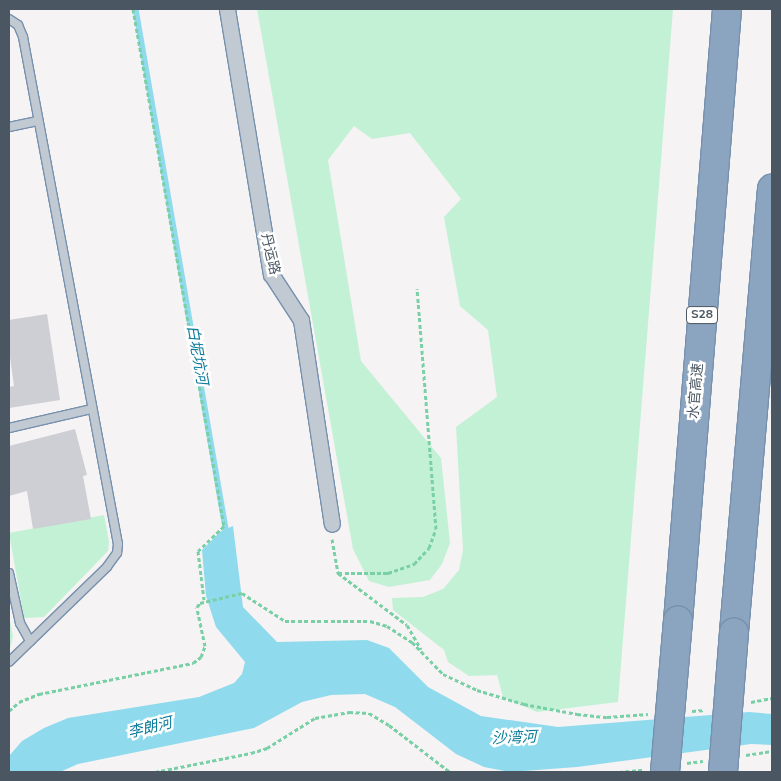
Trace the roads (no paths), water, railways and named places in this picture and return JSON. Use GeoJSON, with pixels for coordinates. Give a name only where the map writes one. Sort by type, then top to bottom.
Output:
{"type":"FeatureCollection","features":[{"type":"Feature","properties":{"kind":"highway","name":"水官高速"},"geometry":{"type":"LineString","coordinates":[[666,768],[727,9]]}},
{"type":"Feature","properties":{"kind":"highway"},"geometry":{"type":"LineString","coordinates":[[722,763],[772,189]]}},
{"type":"Feature","properties":{"kind":"street","name":"丹运路"},"geometry":{"type":"LineString","coordinates":[[227,9],[271,274],[301,320],[332,524]]}},
{"type":"Feature","properties":{"kind":"lane"},"geometry":{"type":"LineString","coordinates":[[9,19],[18,25],[22,36],[36,121],[118,544],[116,553],[107,567],[9,662]]}},
{"type":"Feature","properties":{"kind":"lane"},"geometry":{"type":"LineString","coordinates":[[9,127],[36,121]]}},
{"type":"Feature","properties":{"kind":"lane"},"geometry":{"type":"LineString","coordinates":[[9,428],[91,409]]}},
{"type":"Feature","properties":{"kind":"lane"},"geometry":{"type":"LineString","coordinates":[[9,573],[20,623],[30,642]]}},
{"type":"Feature","properties":{"kind":"water"},"geometry":{"type":"Polygon","coordinates":[[[233,526],[243,607],[277,642],[367,640],[389,648],[428,687],[481,716],[558,727],[749,712],[772,714],[772,745],[751,744],[577,767],[510,772],[484,767],[456,754],[395,707],[365,694],[331,695],[302,702],[254,728],[78,764],[60,772],[9,772],[9,756],[22,741],[44,728],[68,718],[199,697],[234,683],[242,674],[245,662],[216,627],[206,596],[202,550],[221,531],[233,526]]]}},
{"type":"Feature","properties":{"kind":"waterway","name":"白坭坑河"},"geometry":{"type":"LineString","coordinates":[[136,9],[227,534]]}},
{"type":"Feature","properties":{"kind":"water label","name":"李朗河"},"geometry":{"type":"Point","coordinates":[150,728]}},
{"type":"Feature","properties":{"kind":"water label","name":"沙湾河"},"geometry":{"type":"Point","coordinates":[514,738]}}]}
